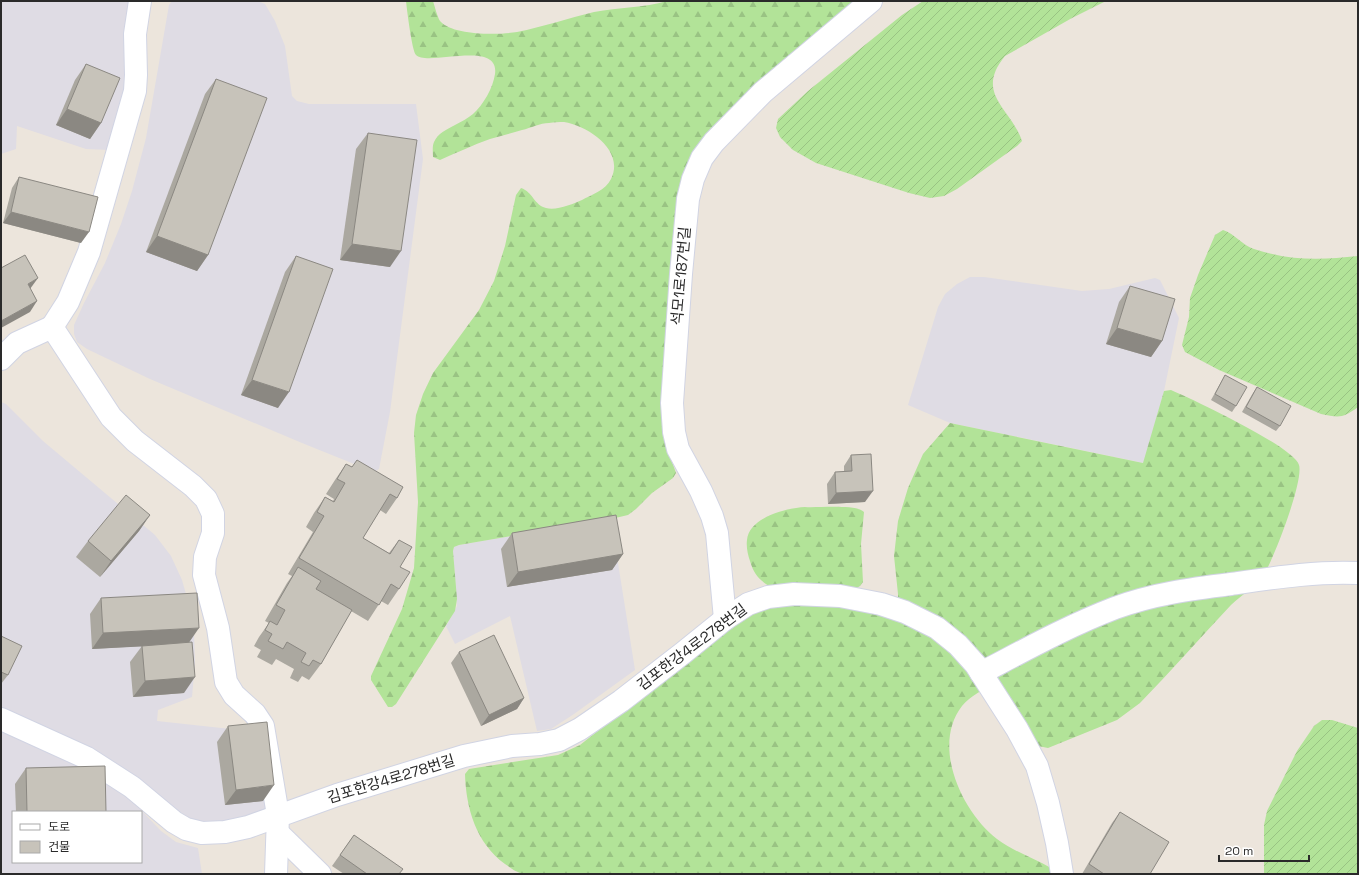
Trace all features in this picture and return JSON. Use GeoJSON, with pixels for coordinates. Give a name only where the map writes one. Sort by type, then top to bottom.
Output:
{"type":"FeatureCollection","features":[{"type":"Feature","properties":{"kind":"lane"},"geometry":{"type":"LineString","coordinates":[[1,359],[17,343],[52,327],[68,302],[89,252],[135,91],[135,34],[140,1]]}},
{"type":"Feature","properties":{"kind":"lane","name":"석모1로187번길"},"geometry":{"type":"LineString","coordinates":[[725,618],[717,534],[712,516],[701,491],[678,449],[674,432],[672,403],[680,274],[689,192],[692,179],[702,158],[714,142],[763,92],[871,1]]}},
{"type":"Feature","properties":{"kind":"lane"},"geometry":{"type":"LineString","coordinates":[[52,327],[111,417],[135,441],[193,486],[206,499],[213,514],[213,533],[205,557],[204,575],[218,628],[226,682],[234,695],[255,714],[263,726],[278,824],[276,874]]}},
{"type":"Feature","properties":{"kind":"lane"},"geometry":{"type":"LineString","coordinates":[[981,673],[1073,626],[1116,608],[1149,597],[1184,590],[1282,576],[1358,574]]}},
{"type":"Feature","properties":{"kind":"lane","name":"김포한강4로278번길"},"geometry":{"type":"LineString","coordinates":[[1,719],[87,758],[132,787],[174,822],[186,829],[202,833],[225,832],[248,827],[278,824],[337,795],[464,756],[512,746],[540,744],[559,740],[580,729],[621,701],[725,618],[748,604],[768,597],[794,594],[840,596],[881,604],[905,612],[937,628],[958,645],[976,665],[1017,729],[1037,766],[1048,803],[1062,874]]}},
{"type":"Feature","properties":{"kind":"lane"},"geometry":{"type":"LineString","coordinates":[[278,824],[320,874]]}},
{"type":"Feature","properties":{"kind":"shaded area"},"geometry":{"type":"Polygon","coordinates":[[[1,1],[132,1],[130,75],[110,150],[86,149],[17,126],[16,149],[1,154],[1,1]]]}},
{"type":"Feature","properties":{"kind":"shaded area"},"geometry":{"type":"Polygon","coordinates":[[[172,1],[248,1],[265,4],[275,21],[285,46],[292,96],[297,101],[309,104],[416,104],[423,159],[390,412],[379,469],[374,472],[150,379],[87,349],[77,342],[74,334],[74,325],[105,263],[121,224],[132,191],[146,138],[169,5],[172,1]]]}},
{"type":"Feature","properties":{"kind":"shaded area"},"geometry":{"type":"Polygon","coordinates":[[[970,277],[984,277],[1082,291],[1109,289],[1155,278],[1160,280],[1179,318],[1164,391],[1144,463],[950,423],[908,405],[938,307],[945,294],[957,284],[970,277]]]}},
{"type":"Feature","properties":{"kind":"shaded area"},"geometry":{"type":"Polygon","coordinates":[[[1,402],[6,404],[43,441],[155,535],[171,556],[182,580],[188,601],[194,632],[195,663],[192,697],[158,710],[157,721],[258,732],[266,810],[246,821],[202,823],[190,818],[155,796],[1,710],[1,402]]]}},
{"type":"Feature","properties":{"kind":"shaded area"},"geometry":{"type":"Polygon","coordinates":[[[611,519],[635,670],[551,729],[537,731],[510,616],[455,644],[446,626],[457,606],[453,551],[454,547],[611,519]]]}},
{"type":"Feature","properties":{"kind":"shaded area"},"geometry":{"type":"Polygon","coordinates":[[[1,730],[94,772],[116,787],[142,811],[12,811],[12,863],[142,863],[142,811],[161,831],[176,842],[198,848],[202,874],[1,874],[1,730]]]}},
{"type":"Feature","properties":{"kind":"green space"},"geometry":{"type":"Polygon","coordinates":[[[406,1],[433,1],[440,21],[446,26],[465,32],[499,34],[536,28],[594,12],[649,5],[667,1],[860,1],[699,144],[689,161],[680,187],[672,245],[662,418],[664,439],[676,473],[673,478],[652,493],[628,515],[454,547],[453,551],[457,599],[455,611],[396,704],[392,707],[388,707],[371,680],[371,676],[402,609],[414,568],[418,502],[414,433],[416,415],[423,394],[433,373],[479,310],[494,281],[505,246],[516,195],[521,188],[528,192],[542,206],[555,209],[582,200],[602,189],[609,183],[614,169],[613,159],[609,150],[594,134],[574,124],[564,122],[542,124],[490,139],[440,160],[433,157],[433,144],[438,136],[477,110],[490,90],[495,74],[493,64],[486,58],[462,56],[423,58],[416,55],[411,39],[406,1]]]}},
{"type":"Feature","properties":{"kind":"green space"},"geometry":{"type":"Polygon","coordinates":[[[923,1],[1106,1],[1072,18],[1005,56],[996,69],[993,81],[994,91],[998,100],[1017,129],[1022,141],[957,189],[944,196],[930,198],[909,193],[816,163],[793,150],[780,137],[776,128],[778,119],[808,91],[902,15],[923,1]]]}},
{"type":"Feature","properties":{"kind":"green space"},"geometry":{"type":"Polygon","coordinates":[[[1223,230],[1254,249],[1280,256],[1318,259],[1358,256],[1358,407],[1341,416],[1321,414],[1219,370],[1185,352],[1182,345],[1189,317],[1190,298],[1215,235],[1223,230]]]}},
{"type":"Feature","properties":{"kind":"green space"},"geometry":{"type":"Polygon","coordinates":[[[1171,390],[1241,424],[1280,447],[1293,457],[1299,465],[1297,487],[1287,521],[1274,555],[1260,580],[1231,605],[1140,703],[1117,720],[1048,748],[1038,746],[994,683],[973,696],[962,706],[953,722],[949,740],[950,759],[962,796],[984,827],[997,839],[1016,851],[1051,868],[1055,874],[524,874],[505,864],[487,846],[474,824],[470,812],[465,774],[469,769],[558,755],[580,745],[739,619],[768,605],[828,602],[898,616],[898,594],[894,556],[898,521],[908,488],[923,454],[950,423],[1143,463],[1164,391],[1171,390]]]}},
{"type":"Feature","properties":{"kind":"green space"},"geometry":{"type":"Polygon","coordinates":[[[805,507],[845,507],[854,508],[864,512],[861,544],[863,582],[860,586],[855,589],[773,588],[762,581],[756,574],[747,551],[749,532],[754,525],[770,515],[789,509],[805,507]]]}},
{"type":"Feature","properties":{"kind":"green space"},"geometry":{"type":"Polygon","coordinates":[[[1322,720],[1332,720],[1358,728],[1358,874],[1264,874],[1264,825],[1267,811],[1297,751],[1314,726],[1322,720]]]}},
{"type":"Feature","properties":{"kind":"building"},"geometry":{"type":"Polygon","coordinates":[[[86,64],[120,78],[101,123],[67,109],[86,64]]]}},
{"type":"Feature","properties":{"kind":"building"},"geometry":{"type":"Polygon","coordinates":[[[216,79],[267,98],[208,255],[157,236],[216,79]]]}},
{"type":"Feature","properties":{"kind":"building"},"geometry":{"type":"Polygon","coordinates":[[[368,133],[417,140],[401,251],[352,244],[368,133]]]}},
{"type":"Feature","properties":{"kind":"building"},"geometry":{"type":"Polygon","coordinates":[[[19,177],[98,197],[89,232],[11,212],[19,177]]]}},
{"type":"Feature","properties":{"kind":"building"},"geometry":{"type":"Polygon","coordinates":[[[25,255],[38,278],[28,284],[37,301],[1,321],[1,268],[25,255]]]}},
{"type":"Feature","properties":{"kind":"building"},"geometry":{"type":"Polygon","coordinates":[[[296,256],[333,269],[289,392],[252,380],[296,256]]]}},
{"type":"Feature","properties":{"kind":"building"},"geometry":{"type":"Polygon","coordinates":[[[1130,286],[1175,299],[1162,341],[1117,328],[1130,286]]]}},
{"type":"Feature","properties":{"kind":"building"},"geometry":{"type":"Polygon","coordinates":[[[1225,375],[1247,387],[1236,406],[1215,394],[1225,375]]]}},
{"type":"Feature","properties":{"kind":"building"},"geometry":{"type":"Polygon","coordinates":[[[1257,387],[1291,406],[1280,426],[1246,407],[1257,387]]]}},
{"type":"Feature","properties":{"kind":"building"},"geometry":{"type":"Polygon","coordinates":[[[871,454],[873,491],[836,493],[835,472],[852,471],[851,455],[871,454]]]}},
{"type":"Feature","properties":{"kind":"building"},"geometry":{"type":"Polygon","coordinates":[[[357,460],[403,487],[397,498],[390,494],[363,538],[390,554],[399,540],[412,547],[400,567],[410,572],[399,589],[391,584],[379,605],[299,558],[324,516],[317,512],[325,497],[334,502],[345,483],[337,479],[346,464],[352,467],[357,460]]]}},
{"type":"Feature","properties":{"kind":"building"},"geometry":{"type":"Polygon","coordinates":[[[126,495],[150,515],[111,561],[88,541],[126,495]]]}},
{"type":"Feature","properties":{"kind":"building"},"geometry":{"type":"Polygon","coordinates":[[[616,515],[623,554],[518,572],[512,533],[616,515]]]}},
{"type":"Feature","properties":{"kind":"building"},"geometry":{"type":"Polygon","coordinates":[[[298,567],[321,581],[316,589],[352,610],[321,664],[313,660],[309,666],[301,662],[306,653],[287,642],[283,649],[268,641],[272,634],[265,630],[270,621],[277,625],[285,610],[276,605],[298,567]]]}},
{"type":"Feature","properties":{"kind":"building"},"geometry":{"type":"Polygon","coordinates":[[[197,593],[199,628],[103,633],[101,598],[197,593]]]}},
{"type":"Feature","properties":{"kind":"building"},"geometry":{"type":"Polygon","coordinates":[[[494,635],[524,698],[489,715],[459,652],[494,635]]]}},
{"type":"Feature","properties":{"kind":"building"},"geometry":{"type":"Polygon","coordinates":[[[1,636],[22,646],[8,675],[1,672],[1,636]]]}},
{"type":"Feature","properties":{"kind":"building"},"geometry":{"type":"Polygon","coordinates":[[[192,642],[195,677],[145,681],[142,646],[192,642]]]}},
{"type":"Feature","properties":{"kind":"building"},"geometry":{"type":"Polygon","coordinates":[[[267,722],[274,785],[236,790],[228,726],[267,722]]]}},
{"type":"Feature","properties":{"kind":"building"},"geometry":{"type":"Polygon","coordinates":[[[105,766],[106,811],[27,811],[26,768],[105,766]]]}},
{"type":"Feature","properties":{"kind":"building"},"geometry":{"type":"Polygon","coordinates":[[[1120,812],[1169,842],[1150,874],[1104,874],[1089,864],[1120,812]]]}},
{"type":"Feature","properties":{"kind":"building"},"geometry":{"type":"Polygon","coordinates":[[[354,835],[403,869],[399,874],[367,874],[340,855],[354,835]]]}}]}
